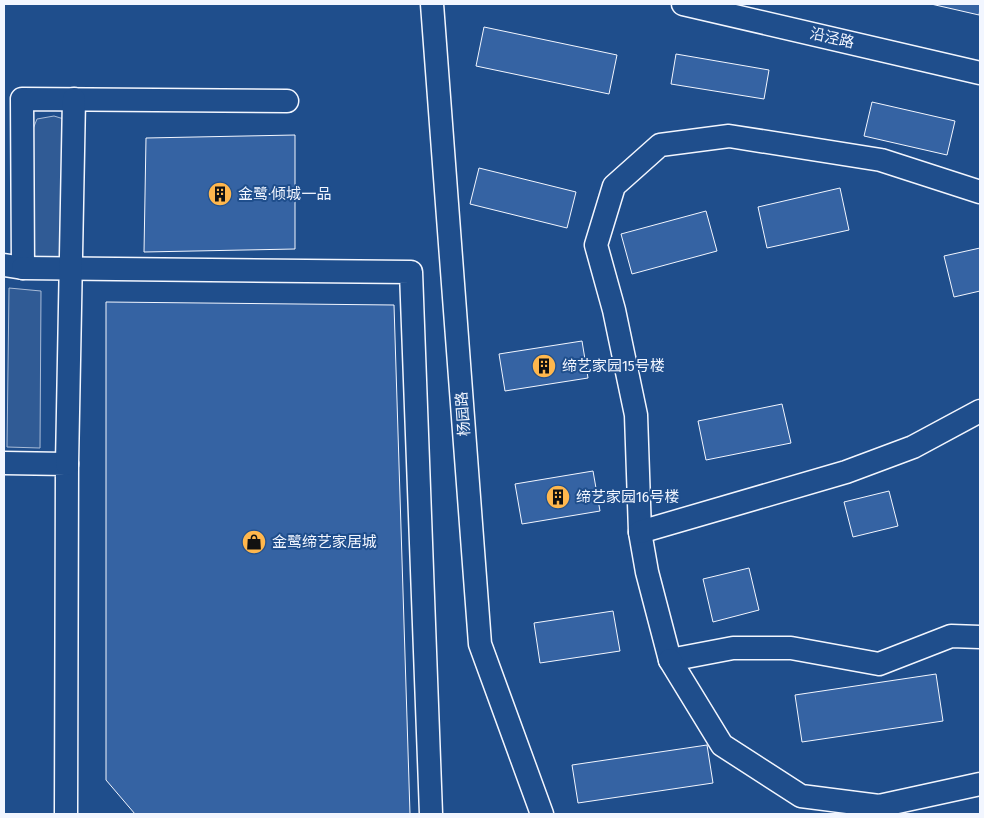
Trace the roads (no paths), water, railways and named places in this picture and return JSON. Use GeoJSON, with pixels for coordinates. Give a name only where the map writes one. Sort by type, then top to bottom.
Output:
{"type":"FeatureCollection","features":[{"type":"Feature","properties":{"kind":"street","name":"杨园路"},"geometry":{"type":"LineString","coordinates":[[432,4],[480,644],[542,814]]}},
{"type":"Feature","properties":{"kind":"street","name":"沿泾路"},"geometry":{"type":"LineString","coordinates":[[683,4],[980,73]]}},
{"type":"Feature","properties":{"kind":"street"},"geometry":{"type":"LineString","coordinates":[[288,101],[22,99],[13,267],[411,272],[431,814]]}},
{"type":"Feature","properties":{"kind":"street"},"geometry":{"type":"LineString","coordinates":[[66,814],[67,464],[74,99]]}},
{"type":"Feature","properties":{"kind":"street"},"geometry":{"type":"LineString","coordinates":[[980,192],[881,160],[729,136],[660,146],[614,186],[596,245],[614,310],[636,415],[640,532],[647,572],[670,660],[722,745],[801,796],[879,806],[980,784]]}},
{"type":"Feature","properties":{"kind":"street"},"geometry":{"type":"LineString","coordinates":[[640,532],[846,472],[913,448],[980,411]]}},
{"type":"Feature","properties":{"kind":"street"},"geometry":{"type":"LineString","coordinates":[[4,462],[67,464]]}},
{"type":"Feature","properties":{"kind":"street"},"geometry":{"type":"LineString","coordinates":[[670,660],[733,648],[791,648],[879,664],[952,636],[980,637]]}},
{"type":"Feature","properties":{"kind":"place","name":"金鹭·倾城一品"},"geometry":{"type":"Point","coordinates":[220,194]}},
{"type":"Feature","properties":{"kind":"place","name":"缔艺家园15号楼"},"geometry":{"type":"Point","coordinates":[544,366]}},
{"type":"Feature","properties":{"kind":"place","name":"缔艺家园16号楼"},"geometry":{"type":"Point","coordinates":[558,497]}},
{"type":"Feature","properties":{"kind":"place","name":"金鹭缔艺家居城"},"geometry":{"type":"Point","coordinates":[254,542]}}]}
